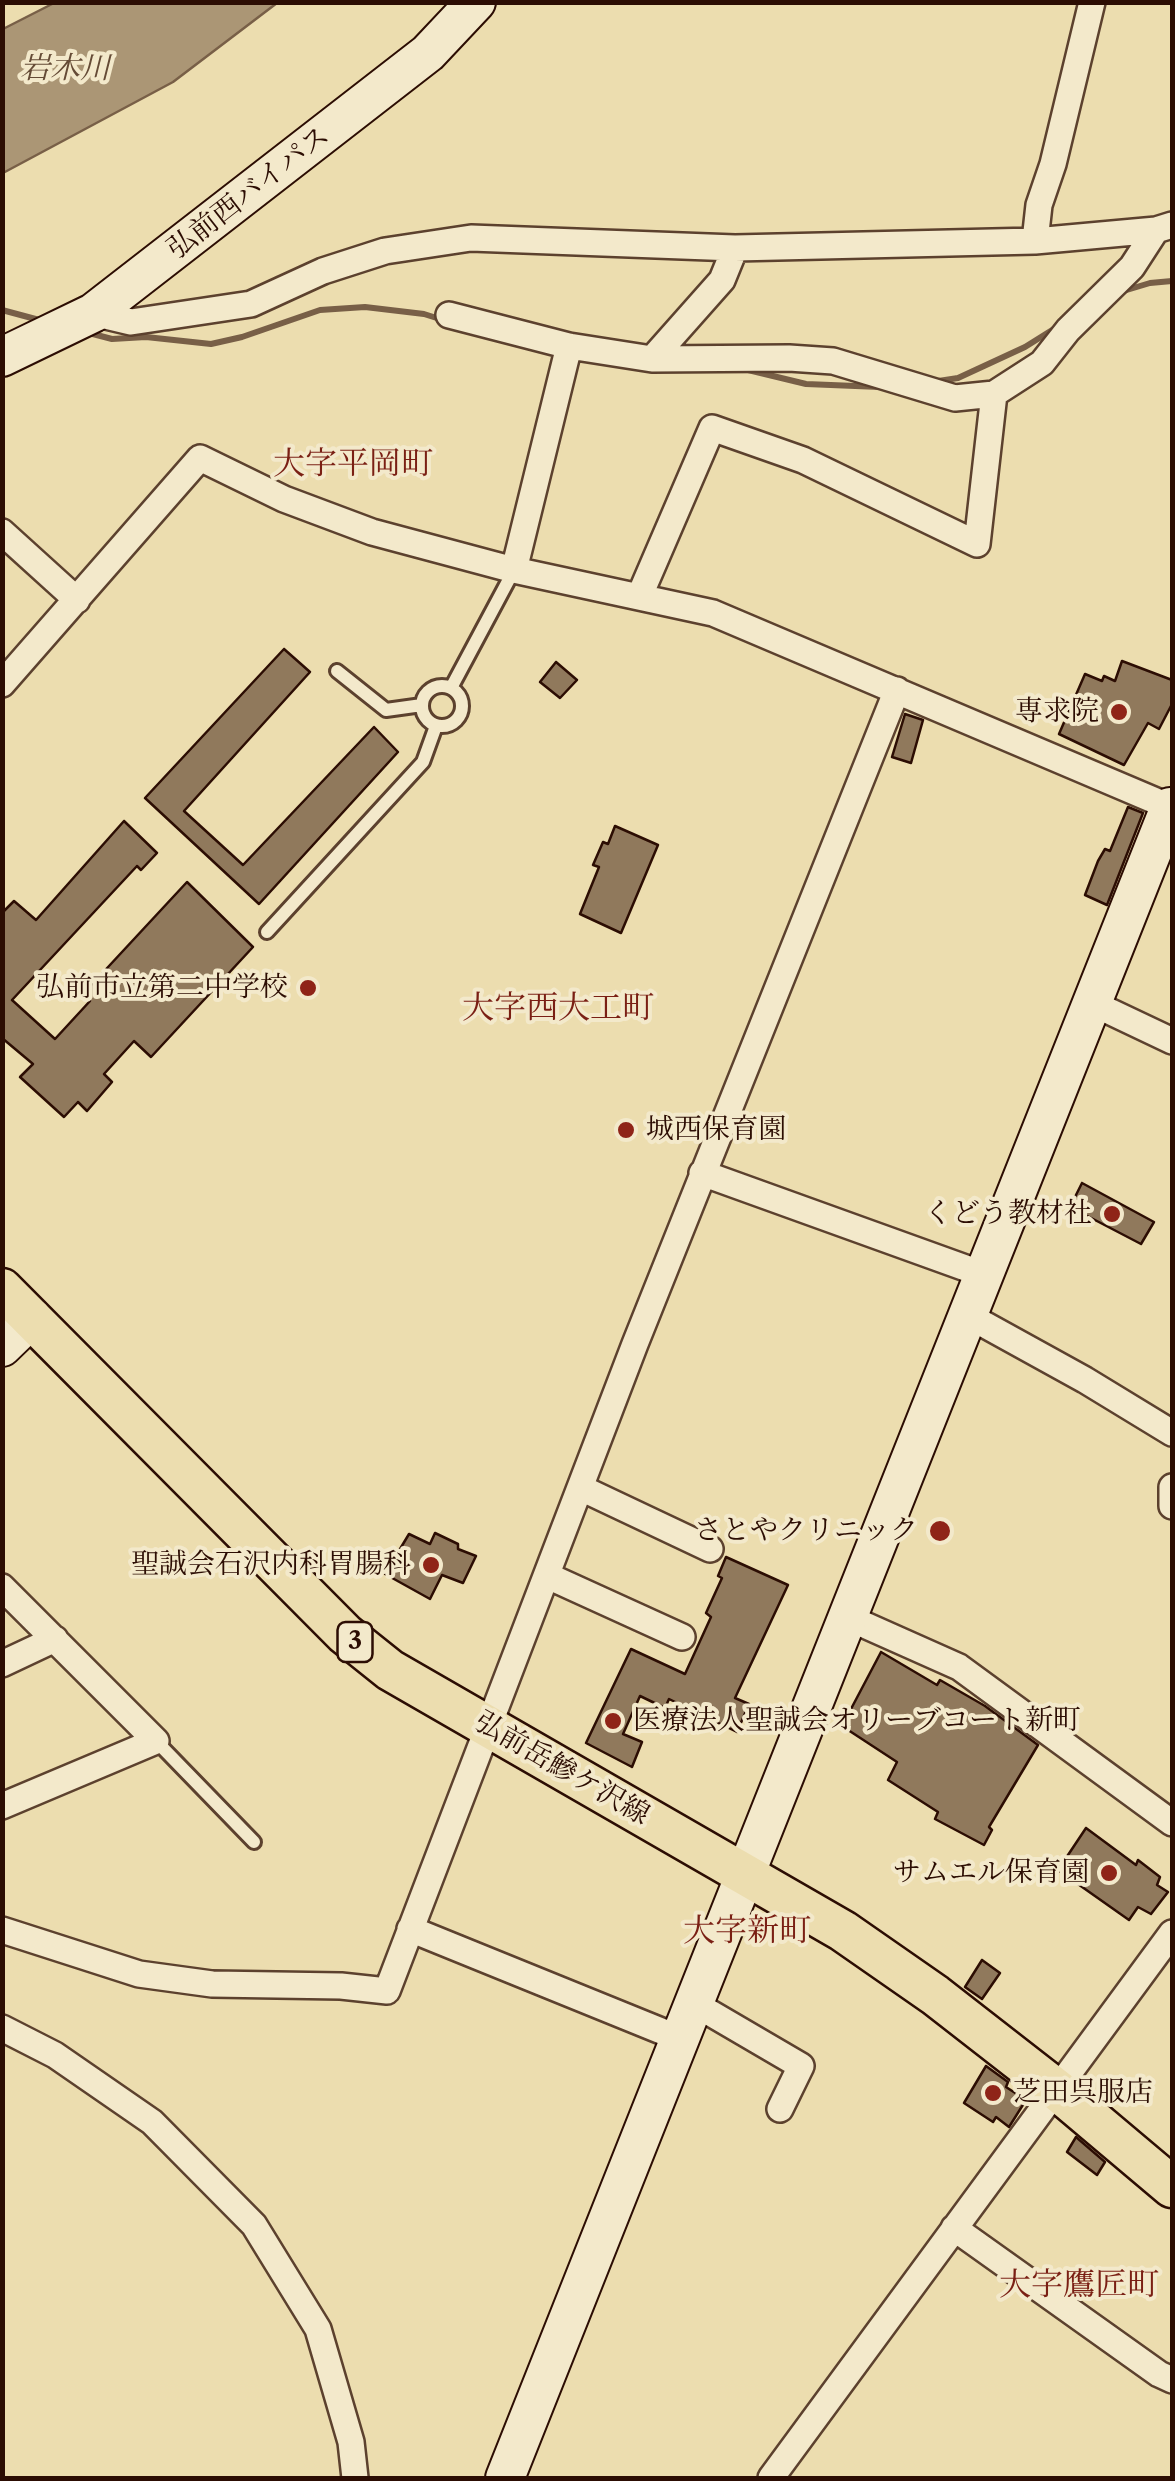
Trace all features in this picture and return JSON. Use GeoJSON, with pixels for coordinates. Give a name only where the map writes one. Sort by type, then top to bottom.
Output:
{"type":"FeatureCollection","features":[{"type":"Feature","properties":{"kind":"main road","name":"弘前岳鰺ケ沢線"},"geometry":{"type":"LineString","coordinates":[[2,1289],[17,1326],[345,1634],[390,1670],[748,1874],[858,1942],[1057,2090],[1172,2187]]}},
{"type":"Feature","properties":{"kind":"street","name":"弘前西バイパス"},"geometry":{"type":"LineString","coordinates":[[2,356],[92,314],[428,53],[476,2]]}},
{"type":"Feature","properties":{"kind":"street"},"geometry":{"type":"LineString","coordinates":[[1035,241],[1039,205],[1053,164],[1092,2]]}},
{"type":"Feature","properties":{"kind":"street"},"geometry":{"type":"LineString","coordinates":[[92,314],[131,322],[250,304],[324,270],[385,250],[471,238],[735,248],[1035,241],[1164,228]]}},
{"type":"Feature","properties":{"kind":"street"},"geometry":{"type":"LineString","coordinates":[[449,315],[569,346],[652,359],[832,360],[955,398],[994,394],[1042,364],[1068,330],[1132,267],[1164,228]]}},
{"type":"Feature","properties":{"kind":"street"},"geometry":{"type":"LineString","coordinates":[[652,359],[722,280],[735,248]]}},
{"type":"Feature","properties":{"kind":"street"},"geometry":{"type":"LineString","coordinates":[[514,570],[569,346]]}},
{"type":"Feature","properties":{"kind":"street"},"geometry":{"type":"LineString","coordinates":[[640,596],[712,428],[803,460],[978,544],[994,394]]}},
{"type":"Feature","properties":{"kind":"street"},"geometry":{"type":"LineString","coordinates":[[2,684],[200,458],[284,499],[372,532],[514,570],[714,613],[1172,805],[505,2478]]}},
{"type":"Feature","properties":{"kind":"street"},"geometry":{"type":"LineString","coordinates":[[2,532],[77,600]]}},
{"type":"Feature","properties":{"kind":"street"},"geometry":{"type":"LineString","coordinates":[[2,1930],[139,1974],[212,1984],[341,1986],[387,1991],[702,1173],[897,690]]}},
{"type":"Feature","properties":{"kind":"street"},"geometry":{"type":"LineString","coordinates":[[1092,1003],[1172,1041]]}},
{"type":"Feature","properties":{"kind":"street"},"geometry":{"type":"LineString","coordinates":[[702,1173],[984,1275]]}},
{"type":"Feature","properties":{"kind":"street"},"geometry":{"type":"LineString","coordinates":[[968,1316],[1172,1432]]}},
{"type":"Feature","properties":{"kind":"street"},"geometry":{"type":"LineString","coordinates":[[2,1347],[17,1326]]}},
{"type":"Feature","properties":{"kind":"street"},"geometry":{"type":"LineString","coordinates":[[1172,1487],[1172,1506]]}},
{"type":"Feature","properties":{"kind":"street"},"geometry":{"type":"LineString","coordinates":[[581,1488],[710,1549]]}},
{"type":"Feature","properties":{"kind":"street"},"geometry":{"type":"LineString","coordinates":[[548,1576],[682,1637]]}},
{"type":"Feature","properties":{"kind":"street"},"geometry":{"type":"LineString","coordinates":[[2,1587],[156,1741],[2,1806]]}},
{"type":"Feature","properties":{"kind":"street"},"geometry":{"type":"LineString","coordinates":[[849,1618],[959,1667],[1172,1823]]}},
{"type":"Feature","properties":{"kind":"street"},"geometry":{"type":"LineString","coordinates":[[2,1664],[54,1639]]}},
{"type":"Feature","properties":{"kind":"street"},"geometry":{"type":"LineString","coordinates":[[410,1929],[682,2039]]}},
{"type":"Feature","properties":{"kind":"street"},"geometry":{"type":"LineString","coordinates":[[778,2476],[1172,1932]]}},
{"type":"Feature","properties":{"kind":"street"},"geometry":{"type":"LineString","coordinates":[[695,2004],[802,2066],[780,2109]]}},
{"type":"Feature","properties":{"kind":"street"},"geometry":{"type":"LineString","coordinates":[[2,2028],[55,2055],[152,2122],[254,2224],[318,2329],[352,2442],[355,2478]]}},
{"type":"Feature","properties":{"kind":"street"},"geometry":{"type":"LineString","coordinates":[[954,2228],[1158,2374],[1172,2380]]}},
{"type":"Feature","properties":{"kind":"lane"},"geometry":{"type":"LineString","coordinates":[[451,688],[514,570]]}},
{"type":"Feature","properties":{"kind":"lane"},"geometry":{"type":"LineString","coordinates":[[337,671],[386,710],[422,706]]}},
{"type":"Feature","properties":{"kind":"lane"},"geometry":{"type":"LineString","coordinates":[[451,688],[460,698],[462,711],[455,722],[436,726],[425,718],[422,706],[432,689],[451,688]]}},
{"type":"Feature","properties":{"kind":"lane"},"geometry":{"type":"LineString","coordinates":[[268,932],[423,762],[436,726]]}},
{"type":"Feature","properties":{"kind":"lane"},"geometry":{"type":"LineString","coordinates":[[156,1741],[254,1842]]}},
{"type":"Feature","properties":{"kind":"water","name":"岩木川"},"geometry":{"type":"Polygon","coordinates":[[[54,3],[277,3],[173,82],[3,173],[3,29],[54,3]]]}},
{"type":"Feature","properties":{"kind":"building"},"geometry":{"type":"Polygon","coordinates":[[[284,649],[310,672],[184,811],[243,865],[374,727],[398,752],[259,904],[145,798],[284,649]]]}},
{"type":"Feature","properties":{"kind":"building","name":"専求院"},"geometry":{"type":"Polygon","coordinates":[[[1122,661],[1172,680],[1172,704],[1159,729],[1148,723],[1124,765],[1059,734],[1085,674],[1115,681],[1122,661]]]}},
{"type":"Feature","properties":{"kind":"building"},"geometry":{"type":"Polygon","coordinates":[[[556,662],[577,680],[560,698],[540,682],[556,662]]]}},
{"type":"Feature","properties":{"kind":"building"},"geometry":{"type":"Polygon","coordinates":[[[905,714],[923,720],[911,763],[892,757],[905,714]]]}},
{"type":"Feature","properties":{"kind":"building"},"geometry":{"type":"Polygon","coordinates":[[[1128,807],[1143,813],[1107,905],[1085,895],[1098,861],[1105,849],[1110,851],[1128,807]]]}},
{"type":"Feature","properties":{"kind":"building"},"geometry":{"type":"Polygon","coordinates":[[[124,821],[157,853],[141,870],[137,866],[12,1000],[55,1039],[90,1001],[83,994],[187,882],[253,947],[151,1057],[134,1041],[104,1074],[112,1082],[87,1111],[78,1102],[64,1117],[20,1077],[33,1064],[2,1038],[2,913],[14,901],[36,920],[124,821]]]}},
{"type":"Feature","properties":{"kind":"building"},"geometry":{"type":"Polygon","coordinates":[[[615,826],[658,845],[621,933],[580,914],[599,867],[593,865],[615,826]]]}},
{"type":"Feature","properties":{"kind":"building","name":"くどう教材社"},"geometry":{"type":"Polygon","coordinates":[[[1082,1183],[1154,1222],[1141,1244],[1070,1207],[1082,1183]]]}},
{"type":"Feature","properties":{"kind":"building","name":"聖誠会石沢内科胃腸科"},"geometry":{"type":"Polygon","coordinates":[[[435,1533],[476,1556],[463,1583],[442,1575],[430,1599],[385,1574],[409,1534],[430,1544],[435,1533]]]}},
{"type":"Feature","properties":{"kind":"building"},"geometry":{"type":"Polygon","coordinates":[[[726,1557],[788,1585],[735,1698],[749,1704],[737,1732],[669,1699],[665,1708],[640,1696],[623,1734],[642,1742],[632,1767],[586,1743],[631,1649],[685,1674],[711,1617],[706,1613],[722,1578],[718,1576],[726,1557]]]}},
{"type":"Feature","properties":{"kind":"building"},"geometry":{"type":"Polygon","coordinates":[[[881,1652],[937,1685],[940,1680],[985,1706],[1038,1745],[989,1827],[992,1830],[984,1845],[935,1819],[938,1812],[888,1780],[897,1762],[842,1726],[881,1652]]]}},
{"type":"Feature","properties":{"kind":"building","name":"サムエル保育園"},"geometry":{"type":"Polygon","coordinates":[[[1086,1828],[1136,1865],[1138,1860],[1160,1877],[1157,1885],[1168,1892],[1151,1914],[1138,1907],[1129,1920],[1058,1870],[1086,1828]]]}},
{"type":"Feature","properties":{"kind":"building"},"geometry":{"type":"Polygon","coordinates":[[[982,1960],[1000,1973],[982,1999],[965,1987],[982,1960]]]}},
{"type":"Feature","properties":{"kind":"building","name":"芝田呉服店"},"geometry":{"type":"Polygon","coordinates":[[[986,2066],[1008,2082],[1006,2087],[1026,2100],[1009,2127],[996,2117],[993,2122],[964,2103],[986,2066]]]}},
{"type":"Feature","properties":{"kind":"building"},"geometry":{"type":"Polygon","coordinates":[[[1076,2137],[1105,2162],[1097,2175],[1067,2152],[1076,2137]]]}},
{"type":"Feature","properties":{"kind":"waterway"},"geometry":{"type":"LineString","coordinates":[[1120,292],[1172,281]]}},
{"type":"Feature","properties":{"kind":"waterway"},"geometry":{"type":"LineString","coordinates":[[89,333],[112,339],[146,337],[211,344],[320,310],[365,307],[443,320]]}},
{"type":"Feature","properties":{"kind":"waterway"},"geometry":{"type":"LineString","coordinates":[[2,310],[43,321]]}},
{"type":"Feature","properties":{"kind":"waterway"},"geometry":{"type":"LineString","coordinates":[[932,382],[958,378],[1025,347],[1057,327]]}},
{"type":"Feature","properties":{"kind":"waterway"},"geometry":{"type":"LineString","coordinates":[[744,369],[806,384],[880,387]]}},
{"type":"Feature","properties":{"kind":"place","name":"専求院"},"geometry":{"type":"Point","coordinates":[1119,712]}},
{"type":"Feature","properties":{"kind":"place","name":"弘前市立第二中学校"},"geometry":{"type":"Point","coordinates":[308,988]}},
{"type":"Feature","properties":{"kind":"place","name":"城西保育園"},"geometry":{"type":"Point","coordinates":[626,1130]}},
{"type":"Feature","properties":{"kind":"place","name":"くどう教材社"},"geometry":{"type":"Point","coordinates":[1112,1214]}},
{"type":"Feature","properties":{"kind":"place","name":"さとやクリニック"},"geometry":{"type":"Point","coordinates":[940,1531]}},
{"type":"Feature","properties":{"kind":"place","name":"聖誠会石沢内科胃腸科"},"geometry":{"type":"Point","coordinates":[431,1565]}},
{"type":"Feature","properties":{"kind":"place","name":"医療法人聖誠会オリーブコート新町"},"geometry":{"type":"Point","coordinates":[613,1721]}},
{"type":"Feature","properties":{"kind":"place","name":"サムエル保育園"},"geometry":{"type":"Point","coordinates":[1109,1873]}},
{"type":"Feature","properties":{"kind":"place","name":"芝田呉服店"},"geometry":{"type":"Point","coordinates":[993,2093]}},
{"type":"Feature","properties":{"kind":"district","name":"大字平岡町"},"geometry":{"type":"Point","coordinates":[353,465]}},
{"type":"Feature","properties":{"kind":"district","name":"大字西大工町"},"geometry":{"type":"Point","coordinates":[558,1009]}},
{"type":"Feature","properties":{"kind":"district","name":"大字新町"},"geometry":{"type":"Point","coordinates":[747,1932]}},
{"type":"Feature","properties":{"kind":"district","name":"大字鷹匠町"},"geometry":{"type":"Point","coordinates":[1079,2286]}}]}
